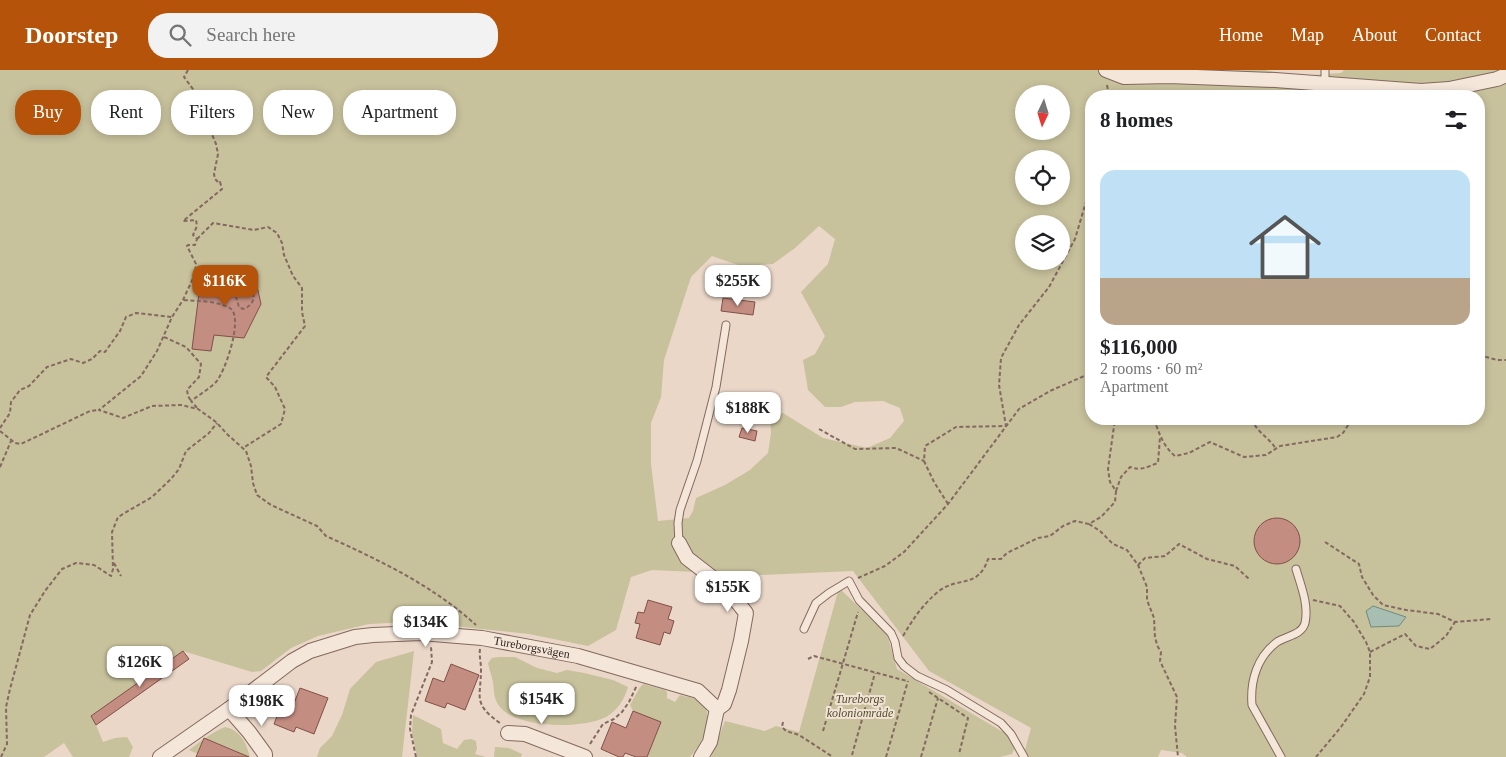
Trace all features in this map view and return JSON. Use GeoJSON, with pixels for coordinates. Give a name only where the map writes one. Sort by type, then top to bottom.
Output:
{"type":"FeatureCollection","features":[{"type":"Feature","properties":{"kind":"street"},"geometry":{"type":"LineString","coordinates":[[1106,70],[1124,77],[1169,76],[1275,80],[1325,77],[1414,90]]}},
{"type":"Feature","properties":{"kind":"street"},"geometry":{"type":"LineString","coordinates":[[1434,90],[1497,79],[1506,75]]}},
{"type":"Feature","properties":{"kind":"street"},"geometry":{"type":"LineString","coordinates":[[679,543],[687,558],[727,589],[746,613],[729,690],[724,704],[717,709],[710,742],[701,757]]}},
{"type":"Feature","properties":{"kind":"street","name":"Tureborgsvägen"},"geometry":{"type":"LineString","coordinates":[[160,757],[229,709],[292,661],[310,651],[355,637],[401,633],[421,633],[578,656],[698,691],[717,709]]}},
{"type":"Feature","properties":{"kind":"street"},"geometry":{"type":"LineString","coordinates":[[229,709],[249,732],[265,754],[265,757]]}},
{"type":"Feature","properties":{"kind":"street"},"geometry":{"type":"LineString","coordinates":[[507,730],[525,734],[584,757]]}},
{"type":"Feature","properties":{"kind":"lane"},"geometry":{"type":"LineString","coordinates":[[679,543],[678,524],[680,510],[697,461],[716,387],[726,325]]}},
{"type":"Feature","properties":{"kind":"lane"},"geometry":{"type":"LineString","coordinates":[[1281,757],[1252,705],[1252,695],[1254,676],[1259,662],[1278,642],[1298,633],[1305,625],[1306,611],[1304,598],[1296,569]]}},
{"type":"Feature","properties":{"kind":"lane"},"geometry":{"type":"LineString","coordinates":[[804,629],[816,603],[849,582],[859,600],[891,633],[898,658],[904,666],[917,676],[947,690],[1001,723],[1011,734],[1024,757]]}},
{"type":"Feature","properties":{"kind":"path"},"geometry":{"type":"LineString","coordinates":[[188,70],[184,77],[198,96],[212,107],[212,132],[218,154],[214,174],[215,179],[220,182],[222,189],[183,221],[196,220],[197,226],[193,236],[197,239]]}},
{"type":"Feature","properties":{"kind":"path"},"geometry":{"type":"LineString","coordinates":[[1006,426],[999,385],[1001,358],[1020,325],[1049,287],[1075,239],[1085,205]]}},
{"type":"Feature","properties":{"kind":"path"},"geometry":{"type":"LineString","coordinates":[[99,410],[141,376],[157,351],[172,317],[183,300],[195,274],[196,264],[187,246],[195,245],[197,239],[213,223],[254,230],[268,227],[277,233],[293,276],[302,288],[302,312],[305,326],[266,377],[275,387],[285,409],[281,424],[243,448]]}},
{"type":"Feature","properties":{"kind":"path"},"geometry":{"type":"LineString","coordinates":[[195,274],[209,274],[215,267],[230,269],[233,275],[240,278],[240,288],[236,297],[239,307],[243,309],[252,304],[254,296],[252,290],[240,288]]}},
{"type":"Feature","properties":{"kind":"path"},"geometry":{"type":"LineString","coordinates":[[183,300],[228,307],[233,310],[235,316],[233,340],[216,382],[191,401]]}},
{"type":"Feature","properties":{"kind":"path"},"geometry":{"type":"LineString","coordinates":[[172,317],[136,313],[126,317],[120,331],[105,352],[100,351],[92,359],[82,363],[71,359],[47,367],[29,386],[20,390],[11,402],[10,413],[0,430],[12,440],[21,444],[90,411],[99,410],[123,418],[152,406],[182,405],[198,409]]}},
{"type":"Feature","properties":{"kind":"path"},"geometry":{"type":"LineString","coordinates":[[163,336],[186,347],[201,364],[199,377],[187,390],[188,396],[198,409],[217,423],[246,451],[251,466],[252,483],[257,495],[271,505],[316,526],[326,536],[412,578],[461,611],[478,626],[481,643],[480,704],[486,713],[507,730]]}},
{"type":"Feature","properties":{"kind":"path"},"geometry":{"type":"LineString","coordinates":[[1485,357],[1506,360]]}},
{"type":"Feature","properties":{"kind":"path"},"geometry":{"type":"LineString","coordinates":[[849,582],[885,566],[904,552],[948,504],[1019,409],[1050,391],[1085,376]]}},
{"type":"Feature","properties":{"kind":"path"},"geometry":{"type":"LineString","coordinates":[[1,757],[7,744],[6,707],[10,689],[30,615],[45,591],[62,569],[76,563],[94,565],[111,576],[113,569],[112,532],[118,517],[152,497],[171,480],[179,469],[186,451],[209,433],[217,423]]}},
{"type":"Feature","properties":{"kind":"path"},"geometry":{"type":"LineString","coordinates":[[1113,425],[1108,469],[1110,482],[1116,491]]}},
{"type":"Feature","properties":{"kind":"path"},"geometry":{"type":"LineString","coordinates":[[1156,425],[1160,437],[1169,451],[1175,456],[1189,453],[1210,442],[1244,457],[1266,455],[1280,446],[1337,437],[1343,433],[1348,425]]}},
{"type":"Feature","properties":{"kind":"path"},"geometry":{"type":"LineString","coordinates":[[1254,425],[1271,441],[1276,449]]}},
{"type":"Feature","properties":{"kind":"path"},"geometry":{"type":"LineString","coordinates":[[948,504],[924,462],[925,446],[956,426],[1006,426]]}},
{"type":"Feature","properties":{"kind":"path"},"geometry":{"type":"LineString","coordinates":[[819,429],[855,449],[896,448],[924,462]]}},
{"type":"Feature","properties":{"kind":"path"},"geometry":{"type":"LineString","coordinates":[[1090,524],[1101,517],[1115,502],[1116,491],[1121,477],[1130,467],[1137,470],[1158,463],[1160,437]]}},
{"type":"Feature","properties":{"kind":"path"},"geometry":{"type":"LineString","coordinates":[[0,467],[12,440]]}},
{"type":"Feature","properties":{"kind":"path"},"geometry":{"type":"LineString","coordinates":[[900,641],[924,605],[951,583],[956,584],[975,578],[986,566],[988,559],[1001,559],[1007,553],[1038,538],[1050,536],[1063,526],[1075,521],[1090,524],[1100,530],[1113,544],[1127,550],[1138,565],[1147,587],[1147,600],[1154,618],[1155,638],[1161,652],[1160,661],[1176,697],[1174,726],[1178,757]]}},
{"type":"Feature","properties":{"kind":"path"},"geometry":{"type":"LineString","coordinates":[[1325,542],[1358,564],[1362,577],[1373,595],[1383,605],[1438,614],[1455,622],[1491,619]]}},
{"type":"Feature","properties":{"kind":"path"},"geometry":{"type":"LineString","coordinates":[[1138,565],[1145,558],[1165,556],[1179,544],[1207,559],[1236,566],[1250,580]]}},
{"type":"Feature","properties":{"kind":"path"},"geometry":{"type":"LineString","coordinates":[[112,561],[121,576]]}},
{"type":"Feature","properties":{"kind":"path"},"geometry":{"type":"LineString","coordinates":[[1304,598],[1340,606],[1354,622],[1370,652],[1370,677],[1364,694],[1341,727],[1316,757]]}},
{"type":"Feature","properties":{"kind":"path"},"geometry":{"type":"LineString","coordinates":[[823,731],[859,609]]}},
{"type":"Feature","properties":{"kind":"path"},"geometry":{"type":"LineString","coordinates":[[1370,652],[1405,634],[1416,646],[1430,649],[1446,636],[1455,622]]}},
{"type":"Feature","properties":{"kind":"path"},"geometry":{"type":"LineString","coordinates":[[416,757],[410,729],[411,715],[432,662],[431,643]]}},
{"type":"Feature","properties":{"kind":"path"},"geometry":{"type":"LineString","coordinates":[[808,659],[814,656],[908,681],[886,757]]}},
{"type":"Feature","properties":{"kind":"path"},"geometry":{"type":"LineString","coordinates":[[852,756],[875,673]]}},
{"type":"Feature","properties":{"kind":"path"},"geometry":{"type":"LineString","coordinates":[[584,757],[603,724],[614,719],[622,712],[629,702],[638,681]]}},
{"type":"Feature","properties":{"kind":"path"},"geometry":{"type":"LineString","coordinates":[[923,689],[968,718],[959,754]]}},
{"type":"Feature","properties":{"kind":"path"},"geometry":{"type":"LineString","coordinates":[[921,757],[938,698]]}},
{"type":"Feature","properties":{"kind":"path"},"geometry":{"type":"LineString","coordinates":[[783,722],[782,727],[786,730],[799,735],[833,757]]}},
{"type":"Feature","properties":{"kind":"green space"},"geometry":{"type":"Polygon","coordinates":[[[0,70],[1265,70],[1297,76],[1341,73],[1344,70],[1506,70],[1506,757],[1187,757],[1182,753],[1161,750],[1158,757],[1023,757],[1031,728],[929,671],[853,571],[761,575],[652,570],[631,577],[616,630],[588,646],[529,634],[409,622],[369,624],[318,636],[291,648],[261,671],[252,672],[183,651],[91,716],[103,742],[127,737],[133,747],[129,757],[73,757],[64,743],[44,757],[0,757],[0,70]],[[819,226],[795,248],[773,264],[741,266],[712,256],[691,277],[664,360],[661,397],[651,423],[651,464],[658,521],[689,518],[696,498],[725,485],[750,470],[768,453],[771,433],[770,415],[783,413],[823,438],[867,448],[890,438],[904,421],[900,408],[883,401],[855,402],[841,407],[825,407],[808,390],[803,360],[815,354],[825,336],[801,292],[828,264],[835,239],[819,226]]]}},
{"type":"Feature","properties":{"kind":"green space","name":"Tureborgs koloniområde"},"geometry":{"type":"Polygon","coordinates":[[[839,588],[887,634],[897,669],[1018,741],[1012,754],[1000,757],[711,757],[725,721],[765,731],[776,726],[799,732],[839,588]]]}},
{"type":"Feature","properties":{"kind":"green space"},"geometry":{"type":"Polygon","coordinates":[[[414,651],[402,757],[317,757],[320,748],[332,736],[342,715],[350,689],[376,662],[414,651]]]}},
{"type":"Feature","properties":{"kind":"green space"},"geometry":{"type":"Polygon","coordinates":[[[515,657],[537,668],[557,673],[567,670],[584,673],[613,680],[628,687],[625,696],[614,711],[596,721],[582,724],[551,725],[521,720],[509,714],[497,704],[488,663],[492,658],[515,657]]]}},
{"type":"Feature","properties":{"kind":"green space"},"geometry":{"type":"Polygon","coordinates":[[[643,684],[665,690],[667,698],[675,702],[680,695],[698,700],[705,705],[707,725],[701,742],[690,757],[647,757],[660,722],[633,711],[630,705],[643,684]]]}},
{"type":"Feature","properties":{"kind":"green space"},"geometry":{"type":"Polygon","coordinates":[[[413,715],[441,729],[443,743],[457,749],[464,740],[471,739],[476,741],[477,749],[475,754],[486,757],[417,757],[412,733],[413,715]]]}},
{"type":"Feature","properties":{"kind":"green space"},"geometry":{"type":"Polygon","coordinates":[[[225,727],[235,731],[247,746],[250,757],[234,757],[236,751],[205,738],[225,727]]]}},
{"type":"Feature","properties":{"kind":"green space"},"geometry":{"type":"Polygon","coordinates":[[[204,739],[198,754],[189,750],[198,743],[204,739]]]}},
{"type":"Feature","properties":{"kind":"green space"},"geometry":{"type":"Polygon","coordinates":[[[495,747],[509,748],[522,754],[521,757],[494,757],[495,747]]]}},
{"type":"Feature","properties":{"kind":"shaded area"},"geometry":{"type":"Polygon","coordinates":[[[1373,606],[1406,617],[1399,626],[1371,627],[1366,611],[1373,606]]]}},
{"type":"Feature","properties":{"kind":"building"},"geometry":{"type":"Polygon","coordinates":[[[217,269],[254,273],[261,304],[244,338],[214,335],[211,351],[192,349],[201,277],[217,279],[217,269]]]}},
{"type":"Feature","properties":{"kind":"building"},"geometry":{"type":"Polygon","coordinates":[[[723,298],[755,302],[753,315],[721,311],[723,298]]]}},
{"type":"Feature","properties":{"kind":"building"},"geometry":{"type":"Polygon","coordinates":[[[742,428],[757,431],[755,441],[739,437],[742,428]]]}},
{"type":"Feature","properties":{"kind":"building"},"geometry":{"type":"Polygon","coordinates":[[[1277,518],[1290,522],[1296,528],[1300,541],[1296,554],[1290,560],[1277,564],[1264,560],[1258,554],[1254,541],[1258,528],[1264,522],[1277,518]]]}},
{"type":"Feature","properties":{"kind":"building"},"geometry":{"type":"Polygon","coordinates":[[[648,600],[672,607],[668,619],[674,621],[670,634],[664,632],[660,645],[636,638],[640,624],[635,623],[638,612],[644,613],[648,600]]]}},
{"type":"Feature","properties":{"kind":"building"},"geometry":{"type":"Polygon","coordinates":[[[183,651],[189,659],[96,725],[91,716],[183,651]]]}},
{"type":"Feature","properties":{"kind":"building"},"geometry":{"type":"Polygon","coordinates":[[[451,664],[479,675],[465,710],[447,703],[445,708],[425,701],[433,678],[444,682],[451,664]]]}},
{"type":"Feature","properties":{"kind":"building"},"geometry":{"type":"Polygon","coordinates":[[[300,688],[328,698],[314,734],[296,727],[294,732],[274,724],[283,701],[293,706],[300,688]]]}},
{"type":"Feature","properties":{"kind":"building"},"geometry":{"type":"Polygon","coordinates":[[[633,711],[661,722],[647,757],[636,757],[625,753],[623,757],[619,757],[601,749],[612,722],[626,728],[633,711]]]}},
{"type":"Feature","properties":{"kind":"building"},"geometry":{"type":"Polygon","coordinates":[[[204,738],[249,757],[196,757],[204,738]]]}}]}
